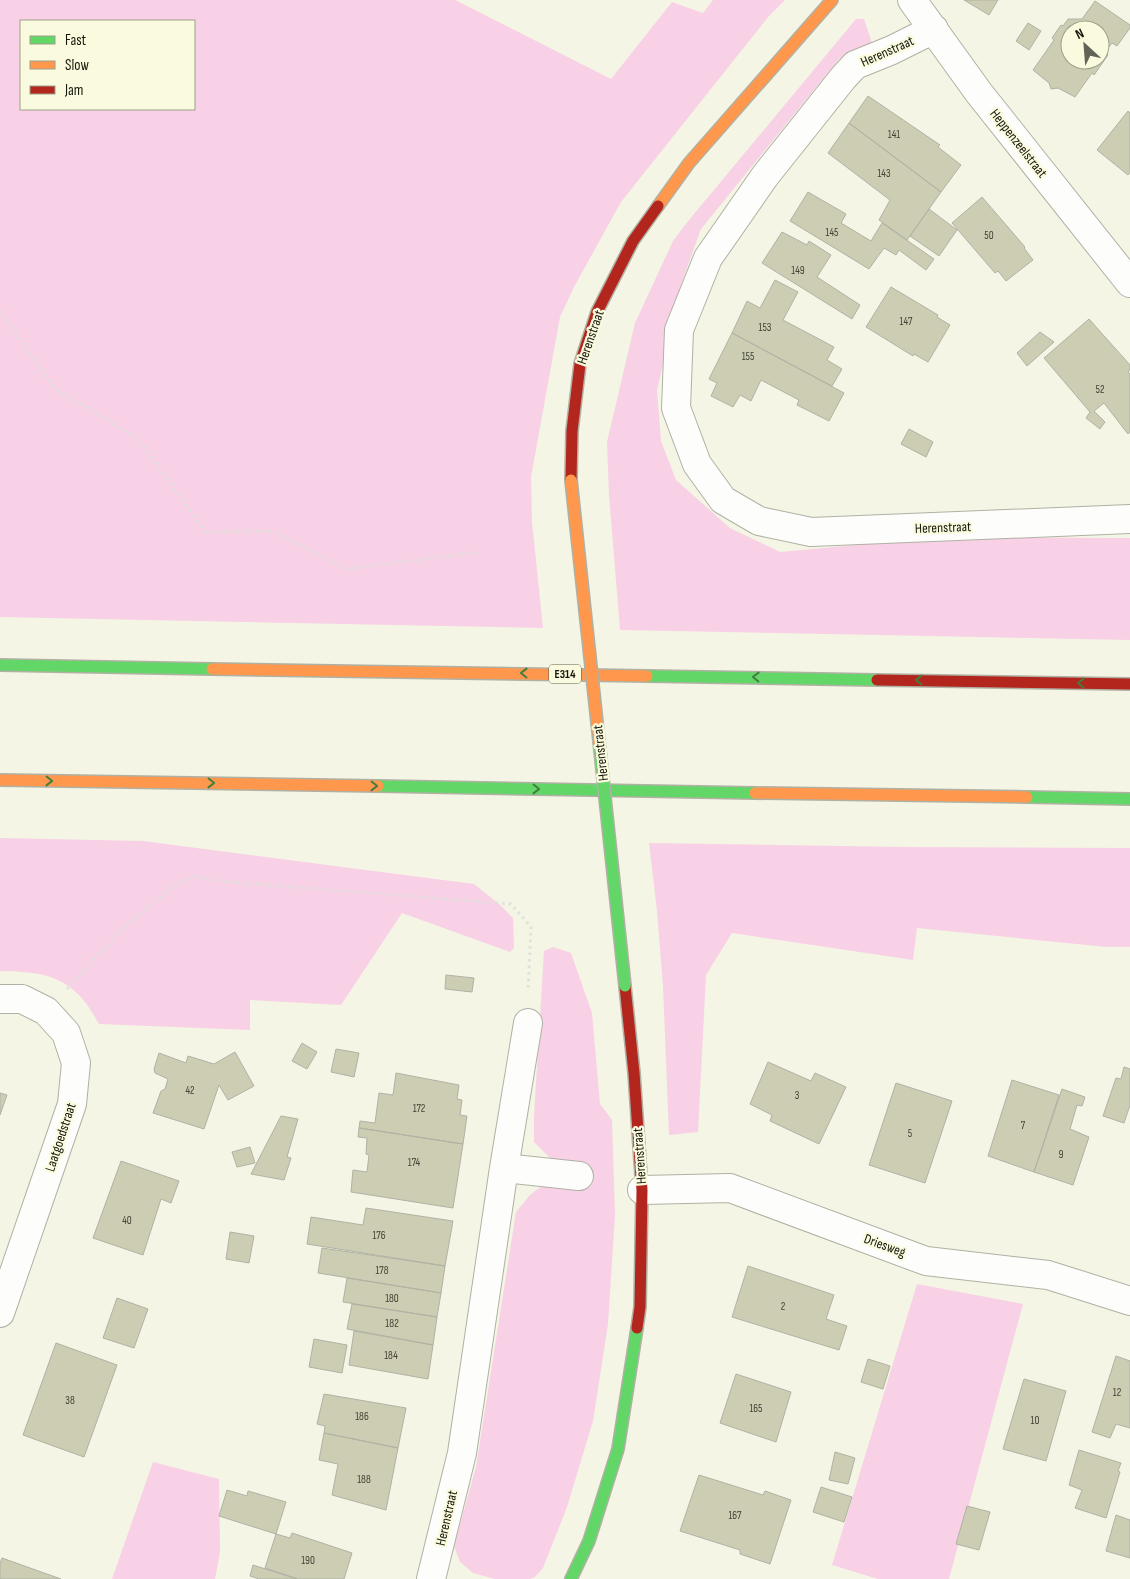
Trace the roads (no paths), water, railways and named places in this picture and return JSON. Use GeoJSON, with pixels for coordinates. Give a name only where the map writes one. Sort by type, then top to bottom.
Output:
{"type":"FeatureCollection","features":[{"type":"Feature","properties":{"kind":"main road","name":"Herenstraat"},"geometry":{"type":"LineString","coordinates":[[571,1579],[589,1541],[618,1448],[640,1307],[642,1190],[634,1073],[570,480],[572,431],[580,364],[597,312],[633,241],[689,163],[832,0]]}},
{"type":"Feature","properties":{"kind":"main road","name":"E314"},"geometry":{"type":"LineString","coordinates":[[0,665],[1130,684]]}},
{"type":"Feature","properties":{"kind":"main road"},"geometry":{"type":"LineString","coordinates":[[0,780],[1130,799]]}},
{"type":"Feature","properties":{"kind":"street","name":"Heppenzeelstraat"},"geometry":{"type":"LineString","coordinates":[[912,0],[979,93],[1130,283]]}},
{"type":"Feature","properties":{"kind":"street","name":"Herenstraat"},"geometry":{"type":"LineString","coordinates":[[934,29],[892,50],[855,65],[842,78],[764,176],[708,258],[679,330],[676,408],[697,464],[723,500],[759,521],[811,532],[1130,519]]}},
{"type":"Feature","properties":{"kind":"street","name":"Laatgoedstraat"},"geometry":{"type":"LineString","coordinates":[[0,1000],[22,999],[46,1011],[66,1033],[76,1063],[72,1104],[0,1313]]}},
{"type":"Feature","properties":{"kind":"street","name":"Herenstraat"},"geometry":{"type":"LineString","coordinates":[[436,1577],[462,1453],[504,1168],[528,1023]]}},
{"type":"Feature","properties":{"kind":"street"},"geometry":{"type":"LineString","coordinates":[[504,1168],[579,1176]]}},
{"type":"Feature","properties":{"kind":"street","name":"Driesweg"},"geometry":{"type":"LineString","coordinates":[[642,1190],[730,1188],[926,1261],[1048,1275],[1130,1302]]}}]}
